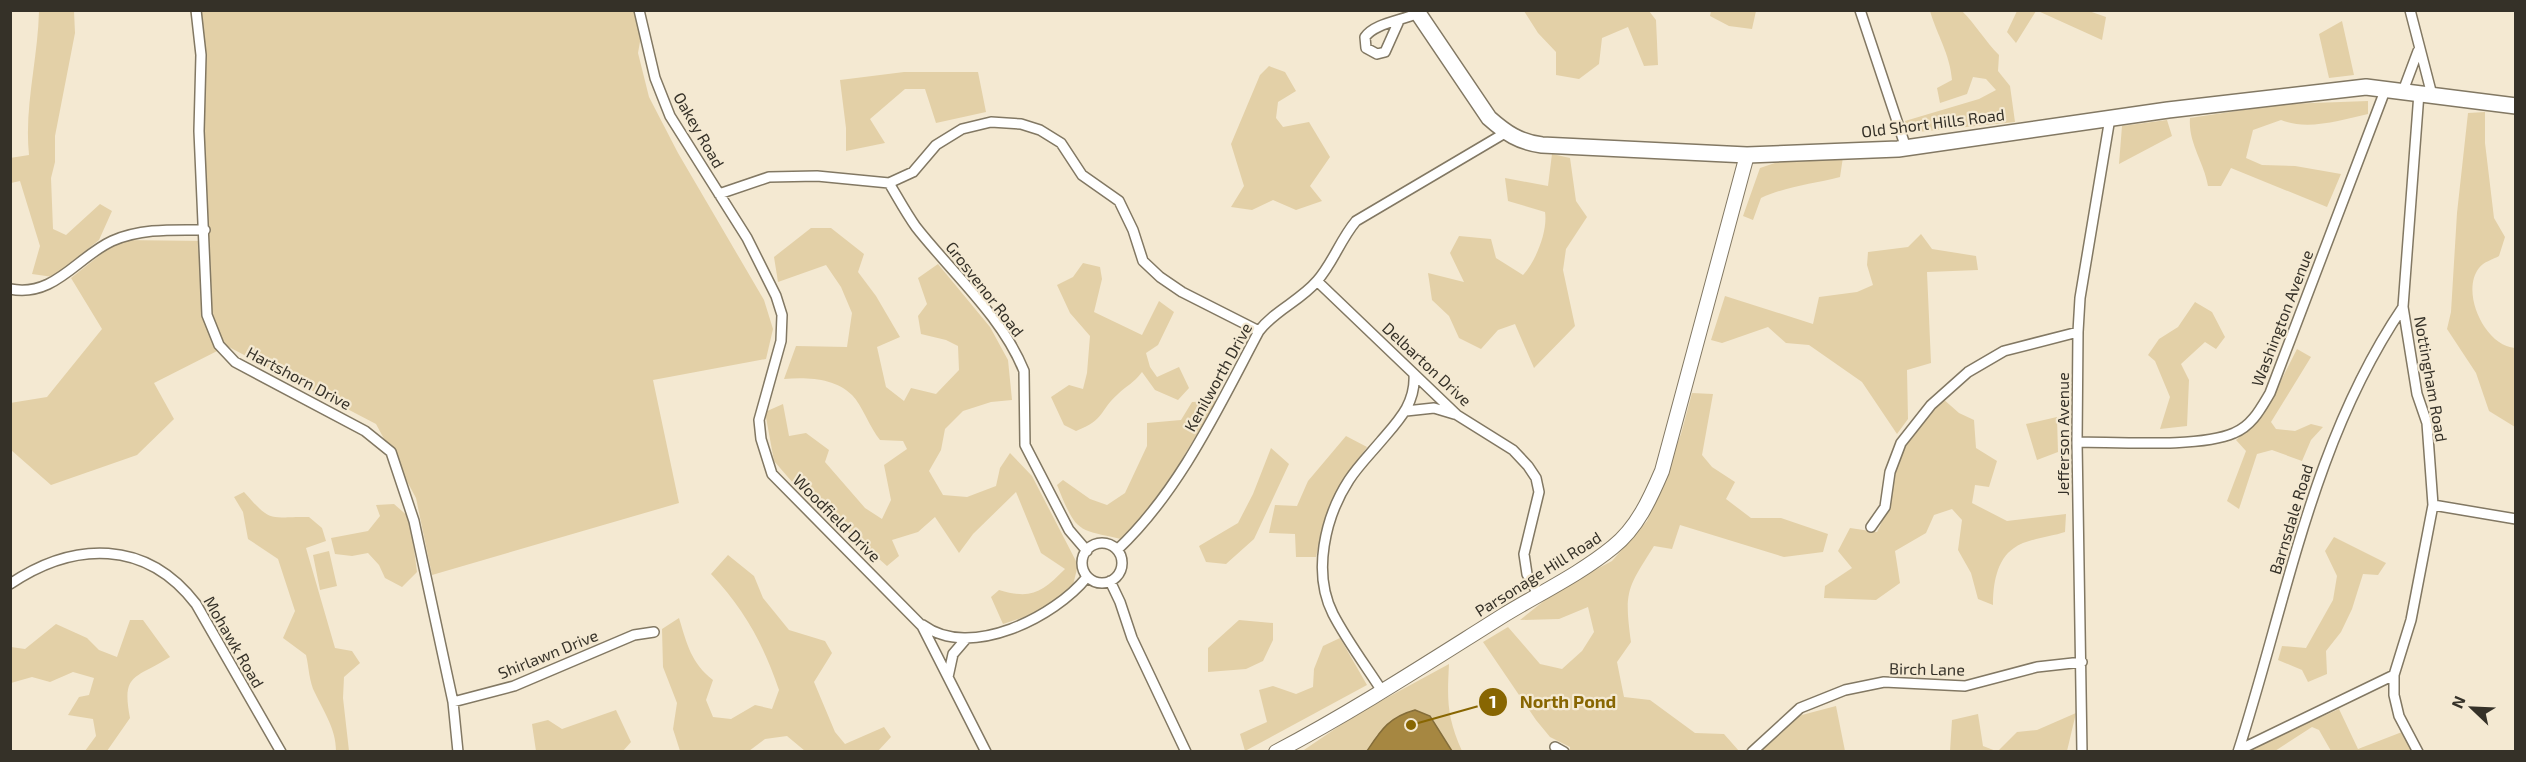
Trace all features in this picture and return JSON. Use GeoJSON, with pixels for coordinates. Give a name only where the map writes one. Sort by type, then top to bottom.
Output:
{"type":"FeatureCollection","features":[{"type":"Feature","properties":{"kind":"main road","name":"Old Short Hills Road"},"geometry":{"type":"LineString","coordinates":[[1417,12],[1489,118],[1505,132],[1524,142],[1542,145],[1747,155],[1906,148],[2346,87],[2386,88],[2516,106]]}},
{"type":"Feature","properties":{"kind":"street","name":"Hartshorn Drive"},"geometry":{"type":"LineString","coordinates":[[196,10],[201,55],[198,131],[205,230],[207,315],[219,345],[242,366],[365,430],[391,452],[414,521],[453,702],[458,752]]}},
{"type":"Feature","properties":{"kind":"street","name":"Oakey Road"},"geometry":{"type":"LineString","coordinates":[[639,10],[655,78],[670,116],[719,194]]}},
{"type":"Feature","properties":{"kind":"street"},"geometry":{"type":"LineString","coordinates":[[1860,10],[1906,148]]}},
{"type":"Feature","properties":{"kind":"street","name":"Nottingham Road"},"geometry":{"type":"LineString","coordinates":[[2394,675],[2411,620],[2433,506],[2427,423],[2417,394],[2403,307],[2426,94],[2419,46],[2409,10]]}},
{"type":"Feature","properties":{"kind":"street"},"geometry":{"type":"LineString","coordinates":[[1398,23],[1417,12]]}},
{"type":"Feature","properties":{"kind":"street"},"geometry":{"type":"LineString","coordinates":[[2403,91],[2419,46]]}},
{"type":"Feature","properties":{"kind":"street","name":"Washington Avenue"},"geometry":{"type":"LineString","coordinates":[[2077,442],[2203,441],[2235,433],[2254,419],[2270,393],[2386,88]]}},
{"type":"Feature","properties":{"kind":"street","name":"Jefferson Avenue"},"geometry":{"type":"LineString","coordinates":[[2082,752],[2077,442],[2078,332],[2080,298],[2110,118]]}},
{"type":"Feature","properties":{"kind":"street"},"geometry":{"type":"LineString","coordinates":[[719,194],[769,177],[817,176],[889,183],[913,172],[944,139],[971,126],[1011,122],[1040,130],[1061,143],[1091,184],[1112,194],[1119,201],[1133,230],[1143,261],[1160,277],[1182,292],[1259,331]]}},
{"type":"Feature","properties":{"kind":"street","name":"Kenilworth Drive"},"geometry":{"type":"LineString","coordinates":[[1117,550],[1142,524],[1190,458],[1259,331],[1275,313],[1317,281],[1342,238],[1356,221],[1505,132]]}},
{"type":"Feature","properties":{"kind":"street","name":"Parsonage Hill Road"},"geometry":{"type":"LineString","coordinates":[[1276,752],[1382,691],[1614,546],[1632,527],[1652,495],[1674,429],[1747,155]]}},
{"type":"Feature","properties":{"kind":"street","name":"Grosvenor Road"},"geometry":{"type":"LineString","coordinates":[[889,183],[915,225],[997,325],[1020,361],[1024,371],[1025,445],[1069,530],[1087,551]]}},
{"type":"Feature","properties":{"kind":"street","name":"Woodfield Drive"},"geometry":{"type":"LineString","coordinates":[[719,194],[747,238],[776,297],[782,315],[781,341],[759,420],[772,474],[920,623],[986,752]]}},
{"type":"Feature","properties":{"kind":"street"},"geometry":{"type":"LineString","coordinates":[[10,289],[30,290],[57,281],[89,255],[127,236],[155,230],[205,230]]}},
{"type":"Feature","properties":{"kind":"street","name":"Delbarton Drive"},"geometry":{"type":"LineString","coordinates":[[1317,281],[1457,415],[1513,450],[1536,477],[1538,503],[1524,554],[1527,574],[1538,594]]}},
{"type":"Feature","properties":{"kind":"street","name":"Barnsdale Road"},"geometry":{"type":"LineString","coordinates":[[2239,751],[2312,495],[2349,398],[2380,340],[2403,307]]}},
{"type":"Feature","properties":{"kind":"street"},"geometry":{"type":"LineString","coordinates":[[1871,527],[1885,507],[1890,472],[1901,443],[1931,405],[1968,372],[2004,351],[2078,332]]}},
{"type":"Feature","properties":{"kind":"street"},"geometry":{"type":"LineString","coordinates":[[1382,691],[1333,614],[1325,594],[1322,551],[1337,506],[1349,480],[1406,411],[1413,394],[1414,374]]}},
{"type":"Feature","properties":{"kind":"street"},"geometry":{"type":"LineString","coordinates":[[1406,411],[1434,408],[1457,415]]}},
{"type":"Feature","properties":{"kind":"street"},"geometry":{"type":"LineString","coordinates":[[2433,506],[2516,519]]}},
{"type":"Feature","properties":{"kind":"street"},"geometry":{"type":"LineString","coordinates":[[1102,543],[1117,550],[1121,567],[1118,574],[1110,581],[1098,583],[1087,577],[1082,561],[1087,551],[1102,543]]}},
{"type":"Feature","properties":{"kind":"street","name":"Mohawk Road"},"geometry":{"type":"LineString","coordinates":[[10,584],[53,562],[89,553],[126,556],[160,570],[180,585],[196,604],[279,748]]}},
{"type":"Feature","properties":{"kind":"street"},"geometry":{"type":"LineString","coordinates":[[920,623],[946,637],[965,640],[1006,630],[1027,621],[1066,598],[1087,577]]}},
{"type":"Feature","properties":{"kind":"street"},"geometry":{"type":"LineString","coordinates":[[1110,581],[1132,638],[1186,752]]}},
{"type":"Feature","properties":{"kind":"street","name":"Shirlawn Drive"},"geometry":{"type":"LineString","coordinates":[[453,702],[514,686],[634,635],[654,632]]}},
{"type":"Feature","properties":{"kind":"street"},"geometry":{"type":"LineString","coordinates":[[948,678],[953,654],[965,640]]}},
{"type":"Feature","properties":{"kind":"street","name":"Birch Lane"},"geometry":{"type":"LineString","coordinates":[[1752,752],[1800,708],[1845,690],[1884,682],[1965,686],[2037,667],[2082,662]]}},
{"type":"Feature","properties":{"kind":"street"},"geometry":{"type":"LineString","coordinates":[[2239,751],[2394,675],[2394,695],[2399,716],[2418,752]]}},
{"type":"Feature","properties":{"kind":"street"},"geometry":{"type":"LineString","coordinates":[[267,752],[279,748]]}},
{"type":"Feature","properties":{"kind":"shaded area"},"geometry":{"type":"Polygon","coordinates":[[[39,11],[74,11],[75,33],[55,136],[55,162],[51,178],[53,229],[66,235],[100,204],[112,211],[99,240],[53,277],[32,274],[40,246],[20,181],[11,183],[10,158],[29,155],[28,119],[39,11]]]}},
{"type":"Feature","properties":{"kind":"shaded area"},"geometry":{"type":"Polygon","coordinates":[[[192,11],[639,11],[642,30],[638,53],[649,97],[678,153],[764,300],[773,329],[766,359],[653,380],[679,503],[432,575],[416,498],[376,424],[227,346],[154,383],[174,419],[137,455],[51,485],[11,450],[10,403],[47,397],[102,329],[71,278],[119,240],[209,241],[192,11]]]}},
{"type":"Feature","properties":{"kind":"shaded area"},"geometry":{"type":"Polygon","coordinates":[[[1524,11],[1649,11],[1656,20],[1658,65],[1644,66],[1628,27],[1602,38],[1599,64],[1579,79],[1556,75],[1556,52],[1538,33],[1524,11]]]}},
{"type":"Feature","properties":{"kind":"shaded area"},"geometry":{"type":"Polygon","coordinates":[[[1711,11],[1756,11],[1752,29],[1729,26],[1710,16],[1711,11]]]}},
{"type":"Feature","properties":{"kind":"shaded area"},"geometry":{"type":"Polygon","coordinates":[[[1930,11],[1962,11],[1999,55],[1998,71],[2010,86],[2015,122],[1908,133],[1905,121],[1979,99],[1996,90],[1986,79],[1973,77],[1967,94],[1940,103],[1937,88],[1952,80],[1946,53],[1930,11]]]}},
{"type":"Feature","properties":{"kind":"shaded area"},"geometry":{"type":"Polygon","coordinates":[[[2017,11],[2036,11],[2016,43],[2007,32],[2017,11]]]}},
{"type":"Feature","properties":{"kind":"shaded area"},"geometry":{"type":"Polygon","coordinates":[[[2038,11],[2089,11],[2106,17],[2102,40],[2038,11]]]}},
{"type":"Feature","properties":{"kind":"shaded area"},"geometry":{"type":"Polygon","coordinates":[[[2342,21],[2354,75],[2329,78],[2319,34],[2342,21]]]}},
{"type":"Feature","properties":{"kind":"shaded area"},"geometry":{"type":"Polygon","coordinates":[[[1269,66],[1285,72],[1296,91],[1278,102],[1276,118],[1283,127],[1309,122],[1330,157],[1310,186],[1322,201],[1296,210],[1273,200],[1252,210],[1231,207],[1244,186],[1231,144],[1260,75],[1269,66]]]}},
{"type":"Feature","properties":{"kind":"shaded area"},"geometry":{"type":"Polygon","coordinates":[[[904,72],[978,72],[986,112],[936,123],[925,89],[905,89],[870,119],[885,143],[846,151],[846,128],[840,80],[904,72]]]}},
{"type":"Feature","properties":{"kind":"shaded area"},"geometry":{"type":"Polygon","coordinates":[[[2368,101],[2368,114],[2313,125],[2281,120],[2253,130],[2246,158],[2262,165],[2295,166],[2341,174],[2327,207],[2231,168],[2221,186],[2208,186],[2191,136],[2190,118],[2283,104],[2368,101]]]}},
{"type":"Feature","properties":{"kind":"shaded area"},"geometry":{"type":"Polygon","coordinates":[[[2485,112],[2485,143],[2494,218],[2505,237],[2499,256],[2479,268],[2472,290],[2474,303],[2485,328],[2504,345],[2515,348],[2515,427],[2489,411],[2476,373],[2447,329],[2451,312],[2457,213],[2468,113],[2485,112]]]}},
{"type":"Feature","properties":{"kind":"shaded area"},"geometry":{"type":"Polygon","coordinates":[[[2167,120],[2172,136],[2119,164],[2122,126],[2167,120]]]}},
{"type":"Feature","properties":{"kind":"shaded area"},"geometry":{"type":"Polygon","coordinates":[[[1552,154],[1570,158],[1576,201],[1587,217],[1566,249],[1563,270],[1575,326],[1534,368],[1515,324],[1498,330],[1481,349],[1459,338],[1449,316],[1432,300],[1428,273],[1464,282],[1450,253],[1459,236],[1491,239],[1496,258],[1523,275],[1540,245],[1545,228],[1545,212],[1508,201],[1505,178],[1548,186],[1552,154]]]}},
{"type":"Feature","properties":{"kind":"shaded area"},"geometry":{"type":"Polygon","coordinates":[[[1843,157],[1840,177],[1790,188],[1761,198],[1753,220],[1743,216],[1760,168],[1781,161],[1843,157]]]}},
{"type":"Feature","properties":{"kind":"shaded area"},"geometry":{"type":"Polygon","coordinates":[[[811,228],[831,228],[864,254],[858,272],[876,296],[900,337],[877,347],[886,387],[904,401],[911,388],[936,394],[959,370],[958,346],[946,340],[921,334],[918,316],[927,304],[918,278],[938,264],[990,327],[1008,360],[1012,400],[991,402],[963,411],[945,429],[941,450],[929,471],[943,495],[967,497],[996,486],[1000,468],[1010,453],[1032,476],[1078,565],[1072,589],[1036,613],[1003,624],[991,597],[999,590],[1020,594],[1036,592],[1065,569],[1041,553],[1016,492],[973,534],[959,553],[935,517],[918,532],[892,540],[899,556],[887,566],[793,483],[774,461],[765,412],[783,404],[789,436],[806,433],[829,450],[825,462],[865,508],[882,519],[891,500],[884,465],[907,449],[903,441],[880,440],[856,399],[845,389],[820,380],[784,379],[796,346],[847,347],[852,313],[841,287],[826,265],[778,282],[774,257],[811,228]]]}},
{"type":"Feature","properties":{"kind":"shaded area"},"geometry":{"type":"Polygon","coordinates":[[[1921,234],[1932,249],[1976,256],[1978,270],[1927,272],[1931,363],[1907,370],[1908,419],[1897,434],[1862,382],[1809,345],[1786,343],[1768,327],[1722,343],[1711,340],[1725,296],[1813,324],[1819,297],[1857,292],[1873,285],[1867,265],[1868,252],[1908,247],[1921,234]]]}},
{"type":"Feature","properties":{"kind":"shaded area"},"geometry":{"type":"Polygon","coordinates":[[[1083,263],[1100,267],[1102,279],[1094,312],[1142,335],[1159,301],[1174,312],[1158,345],[1146,353],[1150,367],[1157,377],[1179,367],[1189,388],[1178,400],[1155,390],[1142,372],[1112,400],[1097,419],[1076,431],[1064,425],[1051,397],[1069,385],[1083,389],[1087,373],[1090,336],[1070,313],[1057,285],[1073,277],[1083,263]]]}},
{"type":"Feature","properties":{"kind":"shaded area"},"geometry":{"type":"Polygon","coordinates":[[[2195,302],[2212,312],[2225,337],[2216,349],[2205,342],[2181,364],[2189,380],[2187,426],[2160,429],[2170,397],[2155,361],[2148,355],[2159,339],[2178,327],[2195,302]]]}},
{"type":"Feature","properties":{"kind":"shaded area"},"geometry":{"type":"Polygon","coordinates":[[[2297,349],[2311,357],[2271,422],[2276,429],[2295,431],[2311,424],[2323,427],[2311,440],[2302,461],[2272,450],[2257,454],[2239,509],[2227,501],[2246,451],[2236,440],[2264,414],[2297,349]]]}},
{"type":"Feature","properties":{"kind":"shaded area"},"geometry":{"type":"Polygon","coordinates":[[[1692,393],[1713,394],[1702,455],[1712,467],[1735,482],[1726,499],[1751,518],[1781,518],[1828,534],[1823,552],[1784,557],[1680,525],[1672,549],[1654,546],[1638,572],[1630,591],[1628,612],[1631,642],[1617,662],[1624,697],[1650,700],[1695,733],[1724,734],[1739,751],[1570,751],[1570,747],[1550,737],[1536,720],[1483,642],[1508,627],[1540,664],[1562,669],[1582,651],[1594,632],[1588,607],[1559,619],[1520,620],[1559,589],[1612,561],[1647,521],[1681,434],[1692,393]]]}},
{"type":"Feature","properties":{"kind":"shaded area"},"geometry":{"type":"Polygon","coordinates":[[[1942,398],[1959,413],[1974,420],[1976,448],[1997,461],[1989,487],[1975,485],[1972,503],[2007,521],[2066,514],[2065,532],[2025,542],[2008,553],[1999,566],[1993,605],[1978,599],[1971,573],[1958,550],[1962,520],[1952,509],[1934,515],[1926,533],[1895,551],[1900,583],[1876,600],[1824,598],[1825,586],[1852,568],[1838,551],[1850,528],[1877,532],[1885,510],[1895,464],[1914,434],[1942,398]]]}},
{"type":"Feature","properties":{"kind":"shaded area"},"geometry":{"type":"Polygon","coordinates":[[[1217,401],[1176,469],[1126,540],[1087,531],[1074,521],[1057,485],[1063,480],[1090,499],[1107,505],[1125,493],[1147,446],[1147,423],[1181,420],[1192,402],[1217,401]]]}},
{"type":"Feature","properties":{"kind":"shaded area"},"geometry":{"type":"Polygon","coordinates":[[[2057,417],[2058,452],[2037,460],[2026,424],[2057,417]]]}},
{"type":"Feature","properties":{"kind":"shaded area"},"geometry":{"type":"Polygon","coordinates":[[[1346,436],[1367,447],[1336,499],[1324,527],[1316,557],[1296,557],[1295,534],[1269,533],[1275,505],[1297,506],[1308,481],[1346,436]]]}},
{"type":"Feature","properties":{"kind":"shaded area"},"geometry":{"type":"Polygon","coordinates":[[[1271,448],[1289,464],[1254,539],[1226,564],[1206,562],[1199,546],[1238,523],[1253,494],[1271,448]]]}},
{"type":"Feature","properties":{"kind":"shaded area"},"geometry":{"type":"Polygon","coordinates":[[[244,492],[267,514],[279,517],[309,517],[322,528],[326,541],[306,548],[335,648],[352,651],[360,663],[344,677],[343,698],[349,751],[336,751],[332,728],[311,684],[306,655],[283,638],[295,611],[278,559],[248,539],[243,512],[234,497],[244,492]]]}},
{"type":"Feature","properties":{"kind":"shaded area"},"geometry":{"type":"Polygon","coordinates":[[[394,504],[410,518],[417,572],[402,587],[385,578],[379,565],[368,553],[352,556],[335,554],[331,538],[368,531],[380,516],[376,505],[394,504]]]}},
{"type":"Feature","properties":{"kind":"shaded area"},"geometry":{"type":"Polygon","coordinates":[[[2334,537],[2386,563],[2378,575],[2363,574],[2352,609],[2341,632],[2326,651],[2327,674],[2308,682],[2302,670],[2278,660],[2282,646],[2306,648],[2333,600],[2337,576],[2325,551],[2334,537]]]}},
{"type":"Feature","properties":{"kind":"shaded area"},"geometry":{"type":"Polygon","coordinates":[[[329,551],[337,586],[320,590],[313,555],[329,551]]]}},
{"type":"Feature","properties":{"kind":"shaded area"},"geometry":{"type":"Polygon","coordinates":[[[728,555],[754,576],[763,598],[789,630],[825,641],[832,653],[814,682],[835,732],[845,744],[884,727],[891,737],[878,751],[805,751],[787,736],[765,739],[749,751],[680,751],[673,729],[677,703],[663,667],[662,629],[679,618],[687,645],[695,660],[713,680],[706,700],[713,717],[731,719],[755,705],[772,709],[779,690],[759,642],[743,614],[711,574],[728,555]]]}},
{"type":"Feature","properties":{"kind":"shaded area"},"geometry":{"type":"Polygon","coordinates":[[[130,620],[143,620],[170,657],[134,678],[128,692],[130,718],[107,751],[85,751],[96,736],[93,719],[68,715],[79,697],[89,695],[94,678],[73,672],[50,682],[32,677],[11,683],[11,647],[25,649],[56,624],[87,638],[99,650],[117,657],[130,620]]]}},
{"type":"Feature","properties":{"kind":"shaded area"},"geometry":{"type":"Polygon","coordinates":[[[1239,620],[1273,623],[1273,640],[1263,661],[1246,669],[1208,672],[1208,648],[1239,620]]]}},
{"type":"Feature","properties":{"kind":"shaded area"},"geometry":{"type":"Polygon","coordinates":[[[1340,638],[1367,685],[1245,751],[1240,734],[1267,722],[1259,690],[1273,686],[1296,694],[1313,687],[1314,669],[1323,646],[1340,638]]]}},
{"type":"Feature","properties":{"kind":"shaded area"},"geometry":{"type":"Polygon","coordinates":[[[1449,664],[1449,709],[1462,751],[1452,751],[1430,716],[1377,735],[1367,751],[1301,752],[1357,714],[1449,664]]]}},
{"type":"Feature","properties":{"kind":"shaded area"},"geometry":{"type":"Polygon","coordinates":[[[1836,706],[1845,751],[1758,752],[1798,716],[1836,706]]]}},
{"type":"Feature","properties":{"kind":"shaded area"},"geometry":{"type":"Polygon","coordinates":[[[2339,709],[2358,749],[2402,732],[2414,751],[2331,751],[2319,730],[2312,727],[2275,751],[2244,751],[2339,709]]]}},
{"type":"Feature","properties":{"kind":"shaded area"},"geometry":{"type":"Polygon","coordinates":[[[616,710],[631,742],[623,751],[536,751],[532,724],[548,720],[562,729],[616,710]]]}},
{"type":"Feature","properties":{"kind":"shaded area"},"geometry":{"type":"Polygon","coordinates":[[[1415,710],[1430,716],[1452,751],[1367,751],[1386,725],[1398,716],[1415,710]]]}},
{"type":"Feature","properties":{"kind":"shaded area"},"geometry":{"type":"Polygon","coordinates":[[[2076,713],[2067,751],[1998,751],[2017,732],[2037,730],[2076,713]]]}},
{"type":"Feature","properties":{"kind":"shaded area"},"geometry":{"type":"Polygon","coordinates":[[[1978,714],[1983,746],[1996,751],[1950,751],[1952,720],[1978,714]]]}},
{"type":"Feature","properties":{"kind":"place","name":"North Pond"},"geometry":{"type":"Point","coordinates":[1411,725]}}]}
